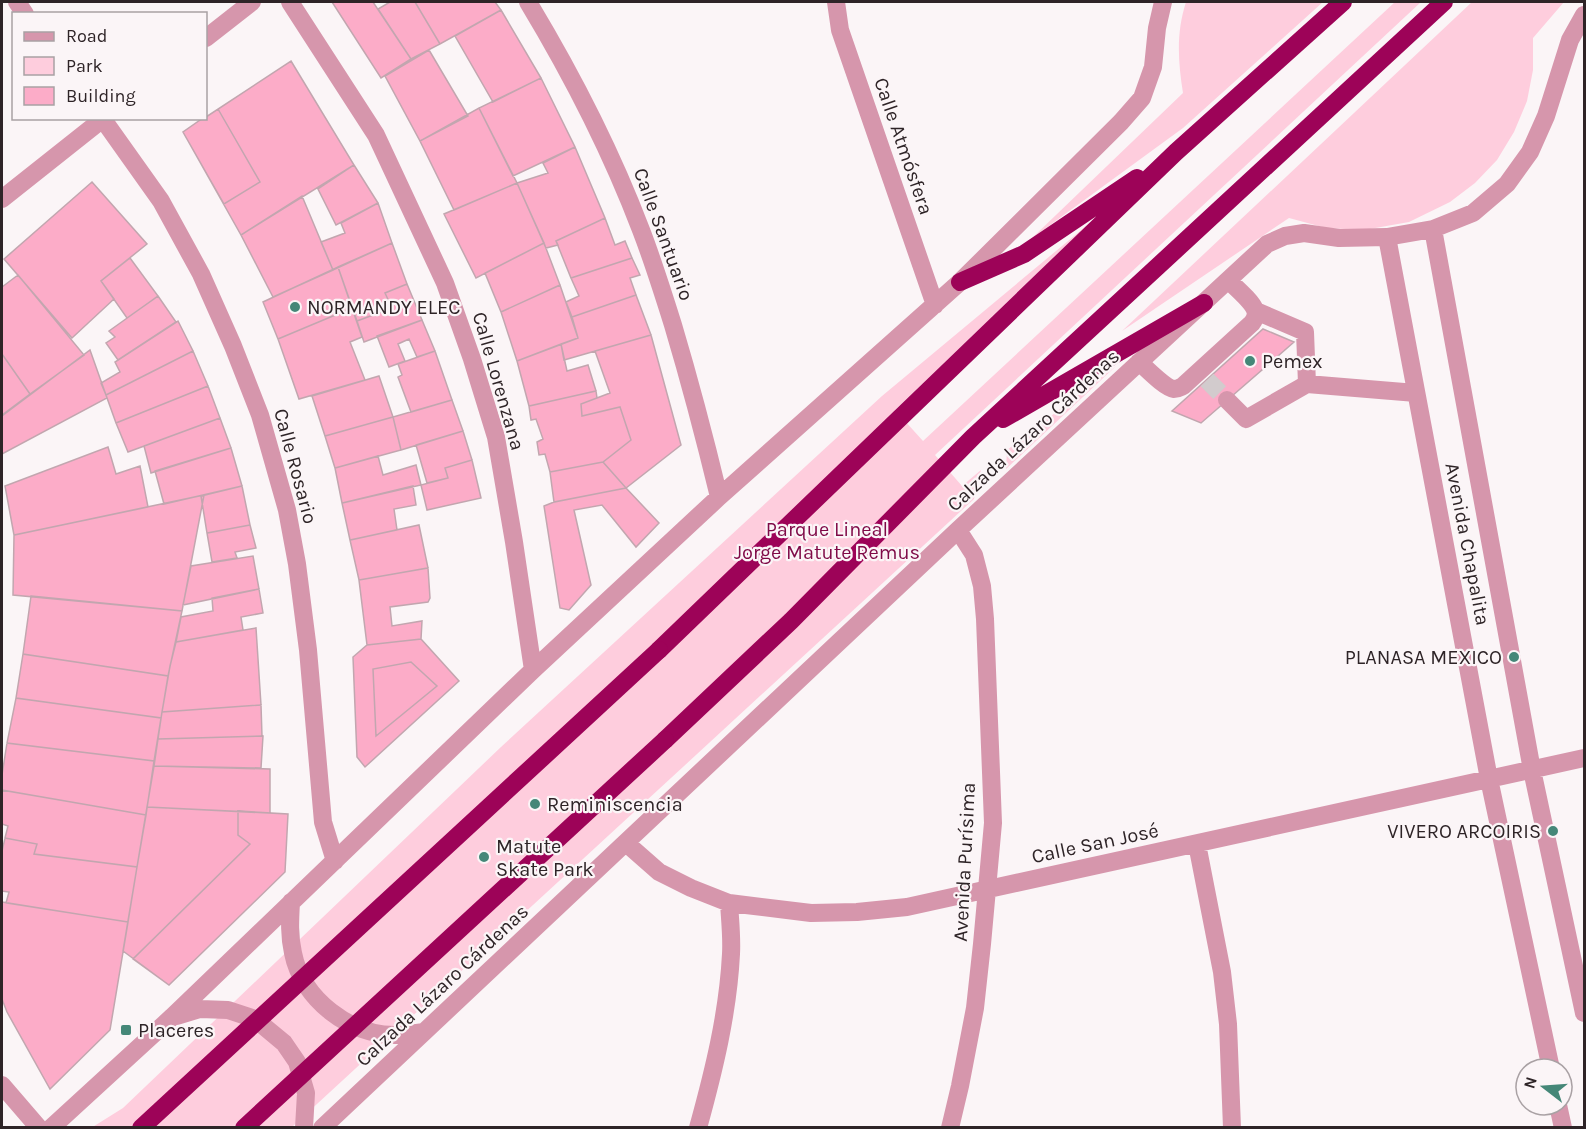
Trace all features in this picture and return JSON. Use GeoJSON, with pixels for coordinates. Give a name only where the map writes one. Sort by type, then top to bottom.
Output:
{"type":"FeatureCollection","features":[{"type":"Feature","properties":{"kind":"highway"},"geometry":{"type":"LineString","coordinates":[[141,1128],[659,650],[1176,152],[1342,2]]}},
{"type":"Feature","properties":{"kind":"highway","name":"Calzada Lázaro Cárdenas"},"geometry":{"type":"LineString","coordinates":[[244,1128],[665,740],[791,621],[973,437],[1444,2]]}},
{"type":"Feature","properties":{"kind":"highway"},"geometry":{"type":"LineString","coordinates":[[960,282],[1024,254],[1176,152]]}},
{"type":"Feature","properties":{"kind":"highway"},"geometry":{"type":"LineString","coordinates":[[973,437],[1204,303]]}},
{"type":"Feature","properties":{"kind":"street"},"geometry":{"type":"LineString","coordinates":[[207,37],[252,2]]}},
{"type":"Feature","properties":{"kind":"street","name":"Calle Lorenzana"},"geometry":{"type":"LineString","coordinates":[[290,2],[376,135],[446,283],[496,437],[533,669]]}},
{"type":"Feature","properties":{"kind":"street","name":"Calle Santuario"},"geometry":{"type":"LineString","coordinates":[[528,2],[581,96],[642,231],[683,361],[719,497]]}},
{"type":"Feature","properties":{"kind":"street","name":"Calle Atmósfera"},"geometry":{"type":"LineString","coordinates":[[836,2],[840,30],[935,305]]}},
{"type":"Feature","properties":{"kind":"street"},"geometry":{"type":"LineString","coordinates":[[51,1128],[172,1017],[533,669],[719,497],[960,282],[1121,122],[1142,98],[1153,67],[1157,28],[1163,2]]}},
{"type":"Feature","properties":{"kind":"street","name":"Calzada Lázaro Cárdenas"},"geometry":{"type":"LineString","coordinates":[[322,1128],[958,530],[1267,244],[1285,236],[1304,233],[1339,238],[1388,237],[1433,229],[1473,213],[1507,184],[1530,152],[1546,116],[1570,40],[1584,15]]}},
{"type":"Feature","properties":{"kind":"street"},"geometry":{"type":"LineString","coordinates":[[2,200],[102,120]]}},
{"type":"Feature","properties":{"kind":"street","name":"Calle Rosario"},"geometry":{"type":"LineString","coordinates":[[104,120],[161,201],[201,274],[261,416],[287,510],[297,564],[308,650],[323,822],[335,861]]}},
{"type":"Feature","properties":{"kind":"street","name":"Avenida Chapalita"},"geometry":{"type":"LineString","coordinates":[[1433,229],[1532,770],[1584,1013]]}},
{"type":"Feature","properties":{"kind":"street","name":"Avenida Chapalita"},"geometry":{"type":"LineString","coordinates":[[1388,237],[1489,779],[1548,1057]]}},
{"type":"Feature","properties":{"kind":"street"},"geometry":{"type":"LineString","coordinates":[[1139,362],[1172,389],[1178,389],[1203,376],[1256,318],[1253,305],[1228,280]]}},
{"type":"Feature","properties":{"kind":"street"},"geometry":{"type":"LineString","coordinates":[[1256,311],[1305,332],[1306,384]]}},
{"type":"Feature","properties":{"kind":"street"},"geometry":{"type":"LineString","coordinates":[[1227,400],[1246,419],[1306,384],[1416,393]]}},
{"type":"Feature","properties":{"kind":"street","name":"Avenida Purísima"},"geometry":{"type":"LineString","coordinates":[[950,1128],[975,1008],[993,823],[982,586],[974,555],[958,530]]}},
{"type":"Feature","properties":{"kind":"street","name":"Calle San José"},"geometry":{"type":"LineString","coordinates":[[626,843],[659,872],[729,903],[811,913],[907,908],[1584,758]]}},
{"type":"Feature","properties":{"kind":"street"},"geometry":{"type":"LineString","coordinates":[[1197,844],[1222,972],[1228,1024],[1232,1128]]}},
{"type":"Feature","properties":{"kind":"street"},"geometry":{"type":"LineString","coordinates":[[291,902],[289,929],[293,955],[303,980],[323,1006],[342,1019],[368,1031],[396,1035],[424,1032]]}},
{"type":"Feature","properties":{"kind":"street"},"geometry":{"type":"LineString","coordinates":[[698,1128],[714,1068],[726,1008],[731,951],[729,903]]}},
{"type":"Feature","properties":{"kind":"street"},"geometry":{"type":"LineString","coordinates":[[172,1017],[200,1009],[228,1010],[255,1019],[284,1043],[297,1062],[306,1093],[304,1128]]}},
{"type":"Feature","properties":{"kind":"street"},"geometry":{"type":"LineString","coordinates":[[2,1085],[39,1128]]}},
{"type":"Feature","properties":{"kind":"green space"},"geometry":{"type":"Polygon","coordinates":[[[1186,2],[1323,2],[1183,128],[1031,239],[1183,93],[1179,47],[1186,2]]]}},
{"type":"Feature","properties":{"kind":"green space","name":"Parque Lineal Jorge Matute Remus"},"geometry":{"type":"Polygon","coordinates":[[[1395,2],[1421,2],[935,455],[962,486],[981,470],[974,499],[292,1127],[91,1128],[123,1108],[501,747],[882,396],[1092,221],[895,410],[923,441],[1395,2]]]}},
{"type":"Feature","properties":{"kind":"green space"},"geometry":{"type":"Polygon","coordinates":[[[1472,2],[1564,2],[1533,38],[1533,70],[1527,101],[1514,132],[1497,160],[1475,183],[1450,202],[1409,222],[1364,230],[1326,228],[1289,218],[1122,331],[1472,2]]]}},
{"type":"Feature","properties":{"kind":"green space"},"geometry":{"type":"Polygon","coordinates":[[[1116,366],[1006,469],[1007,450],[1116,366]]]}},
{"type":"Feature","properties":{"kind":"building"},"geometry":{"type":"Polygon","coordinates":[[[332,2],[373,2],[411,59],[381,78],[332,2]]]}},
{"type":"Feature","properties":{"kind":"building"},"geometry":{"type":"Polygon","coordinates":[[[390,2],[415,2],[440,44],[411,59],[378,9],[390,2]]]}},
{"type":"Feature","properties":{"kind":"building"},"geometry":{"type":"Polygon","coordinates":[[[415,2],[495,2],[501,10],[440,44],[415,2]]]}},
{"type":"Feature","properties":{"kind":"building"},"geometry":{"type":"Polygon","coordinates":[[[501,10],[541,78],[493,102],[455,36],[501,10]]]}},
{"type":"Feature","properties":{"kind":"building"},"geometry":{"type":"Polygon","coordinates":[[[429,50],[468,116],[420,141],[385,76],[429,50]]]}},
{"type":"Feature","properties":{"kind":"building"},"geometry":{"type":"Polygon","coordinates":[[[291,61],[354,165],[241,235],[183,132],[200,120],[207,120],[207,116],[291,61]]]}},
{"type":"Feature","properties":{"kind":"building"},"geometry":{"type":"Polygon","coordinates":[[[541,78],[575,147],[513,176],[479,108],[541,78]]]}},
{"type":"Feature","properties":{"kind":"building"},"geometry":{"type":"Polygon","coordinates":[[[479,108],[517,183],[454,210],[420,141],[479,108]]]}},
{"type":"Feature","properties":{"kind":"building"},"geometry":{"type":"Polygon","coordinates":[[[218,109],[260,182],[224,204],[183,132],[200,120],[207,120],[207,116],[218,109]]]}},
{"type":"Feature","properties":{"kind":"building"},"geometry":{"type":"Polygon","coordinates":[[[575,147],[605,218],[556,241],[558,245],[546,248],[517,183],[548,173],[543,163],[575,147]]]}},
{"type":"Feature","properties":{"kind":"building"},"geometry":{"type":"Polygon","coordinates":[[[354,165],[378,203],[336,225],[318,189],[354,165]]]}},
{"type":"Feature","properties":{"kind":"building"},"geometry":{"type":"Polygon","coordinates":[[[92,182],[147,244],[101,281],[114,299],[72,338],[4,259],[92,182]]]}},
{"type":"Feature","properties":{"kind":"building"},"geometry":{"type":"Polygon","coordinates":[[[517,183],[544,243],[476,278],[444,214],[517,183]]]}},
{"type":"Feature","properties":{"kind":"building"},"geometry":{"type":"Polygon","coordinates":[[[302,196],[333,270],[273,297],[241,235],[302,196]]]}},
{"type":"Feature","properties":{"kind":"building"},"geometry":{"type":"Polygon","coordinates":[[[378,203],[392,243],[333,270],[321,242],[345,233],[341,223],[378,203]]]}},
{"type":"Feature","properties":{"kind":"building"},"geometry":{"type":"Polygon","coordinates":[[[605,218],[615,245],[625,241],[632,258],[571,278],[556,241],[605,218]]]}},
{"type":"Feature","properties":{"kind":"building"},"geometry":{"type":"Polygon","coordinates":[[[392,243],[407,284],[385,293],[392,308],[357,321],[338,267],[392,243]]]}},
{"type":"Feature","properties":{"kind":"building"},"geometry":{"type":"Polygon","coordinates":[[[544,243],[560,285],[501,312],[485,273],[544,243]]]}},
{"type":"Feature","properties":{"kind":"building"},"geometry":{"type":"Polygon","coordinates":[[[130,258],[158,296],[127,318],[101,281],[130,258]]]}},
{"type":"Feature","properties":{"kind":"building"},"geometry":{"type":"Polygon","coordinates":[[[632,258],[640,275],[630,278],[636,295],[572,317],[566,302],[579,296],[571,278],[632,258]]]}},
{"type":"Feature","properties":{"kind":"building"},"geometry":{"type":"Polygon","coordinates":[[[338,267],[352,308],[278,339],[263,302],[338,267]]]}},
{"type":"Feature","properties":{"kind":"building"},"geometry":{"type":"Polygon","coordinates":[[[18,275],[84,355],[30,394],[2,354],[2,287],[18,275]]]}},
{"type":"Feature","properties":{"kind":"building"},"geometry":{"type":"Polygon","coordinates":[[[407,284],[422,320],[364,342],[357,321],[392,308],[385,293],[407,284]]]}},
{"type":"Feature","properties":{"kind":"building"},"geometry":{"type":"Polygon","coordinates":[[[560,285],[578,338],[517,361],[501,312],[560,285]]]}},
{"type":"Feature","properties":{"kind":"building"},"geometry":{"type":"Polygon","coordinates":[[[636,295],[651,335],[564,360],[561,344],[578,338],[572,317],[636,295]]]}},
{"type":"Feature","properties":{"kind":"building"},"geometry":{"type":"Polygon","coordinates":[[[158,296],[176,322],[118,360],[106,343],[115,337],[109,331],[158,296]]]}},
{"type":"Feature","properties":{"kind":"building"},"geometry":{"type":"Polygon","coordinates":[[[352,308],[362,337],[350,342],[365,380],[299,399],[278,339],[352,308]]]}},
{"type":"Feature","properties":{"kind":"building"},"geometry":{"type":"Polygon","coordinates":[[[422,320],[435,351],[417,357],[409,339],[398,344],[405,361],[389,367],[377,336],[422,320]]]}},
{"type":"Feature","properties":{"kind":"building"},"geometry":{"type":"Polygon","coordinates":[[[178,321],[193,351],[106,395],[101,383],[120,372],[115,362],[178,321]]]}},
{"type":"Feature","properties":{"kind":"building","name":"Pemex"},"geometry":{"type":"Polygon","coordinates":[[[1263,329],[1294,342],[1201,423],[1172,411],[1263,329]]]}},
{"type":"Feature","properties":{"kind":"building"},"geometry":{"type":"Polygon","coordinates":[[[651,335],[681,445],[626,488],[603,462],[631,440],[620,407],[582,416],[581,404],[610,393],[595,351],[651,335]]]}},
{"type":"Feature","properties":{"kind":"building"},"geometry":{"type":"Polygon","coordinates":[[[561,344],[567,371],[588,365],[596,391],[529,406],[517,361],[561,344]]]}},
{"type":"Feature","properties":{"kind":"building"},"geometry":{"type":"Polygon","coordinates":[[[90,350],[107,398],[2,454],[2,416],[90,350]]]}},
{"type":"Feature","properties":{"kind":"building"},"geometry":{"type":"Polygon","coordinates":[[[193,351],[208,386],[116,423],[106,395],[193,351]]]}},
{"type":"Feature","properties":{"kind":"building"},"geometry":{"type":"Polygon","coordinates":[[[435,351],[452,400],[411,412],[398,377],[402,375],[398,364],[435,351]]]}},
{"type":"Feature","properties":{"kind":"building"},"geometry":{"type":"Polygon","coordinates":[[[2,354],[30,394],[2,415],[2,354]]]}},
{"type":"Feature","properties":{"kind":"building"},"geometry":{"type":"Polygon","coordinates":[[[379,376],[393,417],[325,436],[312,396],[379,376]]]}},
{"type":"Feature","properties":{"kind":"building"},"geometry":{"type":"Polygon","coordinates":[[[208,386],[220,418],[128,452],[116,423],[208,386]]]}},
{"type":"Feature","properties":{"kind":"building"},"geometry":{"type":"Polygon","coordinates":[[[596,391],[597,398],[581,404],[582,416],[620,407],[631,440],[603,462],[550,472],[545,454],[539,455],[537,442],[543,439],[536,419],[531,420],[529,406],[596,391]]]}},
{"type":"Feature","properties":{"kind":"building"},"geometry":{"type":"Polygon","coordinates":[[[452,400],[463,431],[401,450],[393,417],[452,400]]]}},
{"type":"Feature","properties":{"kind":"building"},"geometry":{"type":"Polygon","coordinates":[[[393,417],[401,450],[335,468],[325,436],[393,417]]]}},
{"type":"Feature","properties":{"kind":"building"},"geometry":{"type":"Polygon","coordinates":[[[220,418],[231,448],[151,473],[144,446],[220,418]]]}},
{"type":"Feature","properties":{"kind":"building"},"geometry":{"type":"Polygon","coordinates":[[[463,431],[472,460],[445,468],[448,478],[427,483],[416,445],[463,431]]]}},
{"type":"Feature","properties":{"kind":"building"},"geometry":{"type":"Polygon","coordinates":[[[108,447],[116,474],[140,466],[148,507],[14,535],[5,486],[108,447]]]}},
{"type":"Feature","properties":{"kind":"building"},"geometry":{"type":"Polygon","coordinates":[[[231,448],[242,486],[164,504],[155,471],[231,448]]]}},
{"type":"Feature","properties":{"kind":"building"},"geometry":{"type":"Polygon","coordinates":[[[378,456],[383,475],[416,465],[421,485],[342,503],[335,468],[378,456]]]}},
{"type":"Feature","properties":{"kind":"building"},"geometry":{"type":"Polygon","coordinates":[[[472,460],[481,498],[427,510],[421,485],[448,478],[445,468],[472,460]]]}},
{"type":"Feature","properties":{"kind":"building"},"geometry":{"type":"Polygon","coordinates":[[[603,462],[626,488],[554,502],[550,472],[603,462]]]}},
{"type":"Feature","properties":{"kind":"building"},"geometry":{"type":"Polygon","coordinates":[[[242,486],[250,525],[207,533],[201,496],[242,486]]]}},
{"type":"Feature","properties":{"kind":"building"},"geometry":{"type":"Polygon","coordinates":[[[413,486],[416,505],[394,509],[397,530],[350,540],[342,503],[413,486]]]}},
{"type":"Feature","properties":{"kind":"building"},"geometry":{"type":"Polygon","coordinates":[[[626,488],[659,523],[636,547],[602,505],[574,510],[591,585],[569,610],[560,608],[544,506],[626,488]]]}},
{"type":"Feature","properties":{"kind":"building"},"geometry":{"type":"Polygon","coordinates":[[[204,495],[182,611],[13,595],[14,535],[204,495]]]}},
{"type":"Feature","properties":{"kind":"building"},"geometry":{"type":"Polygon","coordinates":[[[250,525],[256,548],[235,552],[237,558],[212,562],[207,533],[250,525]]]}},
{"type":"Feature","properties":{"kind":"building"},"geometry":{"type":"Polygon","coordinates":[[[419,525],[428,568],[359,580],[350,540],[419,525]]]}},
{"type":"Feature","properties":{"kind":"building"},"geometry":{"type":"Polygon","coordinates":[[[253,556],[259,589],[183,605],[191,566],[253,556]]]}},
{"type":"Feature","properties":{"kind":"building"},"geometry":{"type":"Polygon","coordinates":[[[428,568],[430,598],[428,602],[390,607],[392,626],[422,621],[421,639],[367,645],[359,580],[428,568]]]}},
{"type":"Feature","properties":{"kind":"building"},"geometry":{"type":"Polygon","coordinates":[[[259,589],[263,613],[241,617],[243,630],[176,642],[181,617],[213,611],[212,598],[259,589]]]}},
{"type":"Feature","properties":{"kind":"building"},"geometry":{"type":"Polygon","coordinates":[[[31,596],[182,611],[168,676],[23,654],[31,596]]]}},
{"type":"Feature","properties":{"kind":"building"},"geometry":{"type":"Polygon","coordinates":[[[256,628],[261,705],[162,712],[176,642],[256,628]]]}},
{"type":"Feature","properties":{"kind":"building"},"geometry":{"type":"Polygon","coordinates":[[[421,639],[459,681],[365,767],[357,757],[353,657],[367,645],[421,639]]]}},
{"type":"Feature","properties":{"kind":"building"},"geometry":{"type":"Polygon","coordinates":[[[23,654],[168,676],[161,718],[16,698],[23,654]]]}},
{"type":"Feature","properties":{"kind":"building"},"geometry":{"type":"Polygon","coordinates":[[[411,662],[437,686],[376,736],[373,669],[411,662]]]}},
{"type":"Feature","properties":{"kind":"building"},"geometry":{"type":"Polygon","coordinates":[[[16,698],[161,718],[154,761],[7,743],[16,698]]]}},
{"type":"Feature","properties":{"kind":"building"},"geometry":{"type":"Polygon","coordinates":[[[261,705],[262,736],[158,739],[162,712],[261,705]]]}},
{"type":"Feature","properties":{"kind":"building"},"geometry":{"type":"Polygon","coordinates":[[[263,736],[261,768],[154,766],[158,739],[263,736]]]}},
{"type":"Feature","properties":{"kind":"building"},"geometry":{"type":"Polygon","coordinates":[[[7,743],[154,761],[146,815],[2,790],[7,743]]]}},
{"type":"Feature","properties":{"kind":"building"},"geometry":{"type":"Polygon","coordinates":[[[154,766],[270,769],[270,813],[147,807],[154,766]]]}},
{"type":"Feature","properties":{"kind":"building"},"geometry":{"type":"Polygon","coordinates":[[[2,790],[146,815],[137,867],[34,854],[37,844],[5,838],[8,826],[2,824],[2,790]]]}},
{"type":"Feature","properties":{"kind":"building"},"geometry":{"type":"Polygon","coordinates":[[[147,807],[288,814],[285,872],[169,985],[123,951],[147,807]]]}},
{"type":"Feature","properties":{"kind":"building"},"geometry":{"type":"Polygon","coordinates":[[[238,811],[288,814],[285,872],[169,985],[133,959],[250,844],[238,835],[238,811]]]}},
{"type":"Feature","properties":{"kind":"building"},"geometry":{"type":"Polygon","coordinates":[[[5,838],[37,844],[34,854],[137,867],[128,922],[6,903],[9,892],[2,891],[2,851],[5,838]]]}},
{"type":"Feature","properties":{"kind":"building"},"geometry":{"type":"Polygon","coordinates":[[[2,902],[128,922],[110,1030],[50,1089],[2,999],[2,902]]]}},
{"type":"Feature","properties":{"kind":"tunnel"},"geometry":{"type":"LineString","coordinates":[[1207,380],[1227,400]]}},
{"type":"Feature","properties":{"kind":"place","name":"NORMANDY ELEC"},"geometry":{"type":"Point","coordinates":[295,307]}},
{"type":"Feature","properties":{"kind":"place","name":"Pemex"},"geometry":{"type":"Point","coordinates":[1250,361]}},
{"type":"Feature","properties":{"kind":"place","name":"PLANASA MEXICO"},"geometry":{"type":"Point","coordinates":[1514,657]}},
{"type":"Feature","properties":{"kind":"place","name":"Reminiscencia"},"geometry":{"type":"Point","coordinates":[535,804]}},
{"type":"Feature","properties":{"kind":"place","name":"VIVERO ARCOIRIS"},"geometry":{"type":"Point","coordinates":[1553,831]}},
{"type":"Feature","properties":{"kind":"place","name":"Matute Skate Park"},"geometry":{"type":"Point","coordinates":[484,857]}},
{"type":"Feature","properties":{"kind":"place","name":"Placeres"},"geometry":{"type":"Point","coordinates":[126,1030]}}]}
